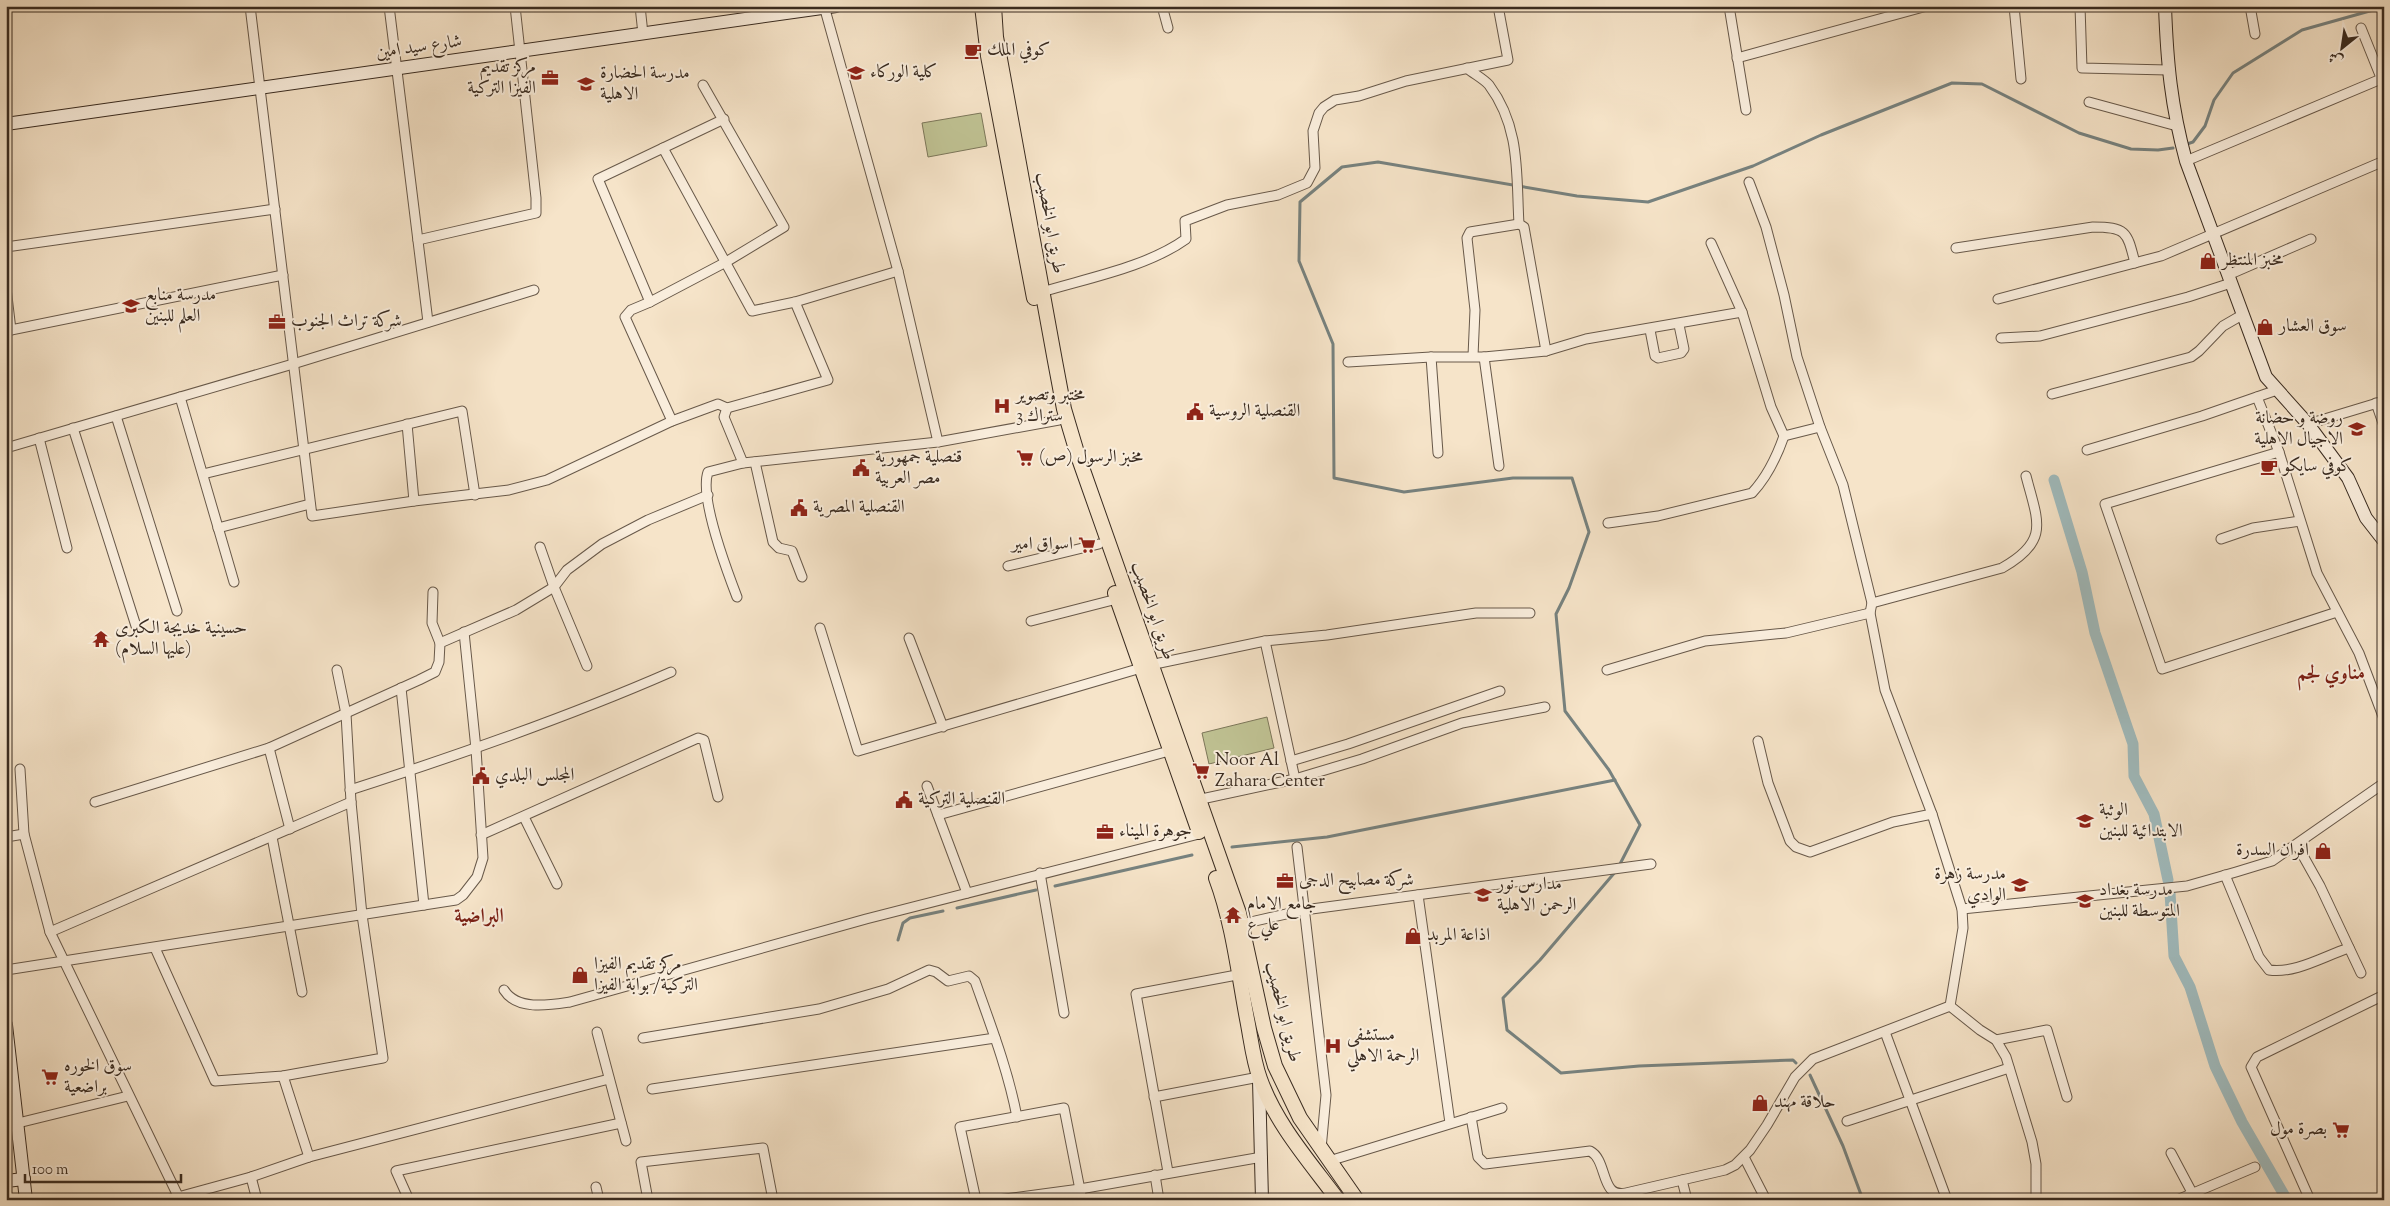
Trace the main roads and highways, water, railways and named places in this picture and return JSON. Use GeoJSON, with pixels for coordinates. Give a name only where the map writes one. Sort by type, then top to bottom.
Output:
{"type":"FeatureCollection","features":[{"type":"Feature","properties":{"kind":"main road","name":"طريق ابو الخصيب"},"geometry":{"type":"LineString","coordinates":[[982,6],[988,56],[1025,225],[1042,292],[1070,432],[1146,666],[1169,751],[1229,916],[1278,1075],[1290,1101],[1357,1200]]}},
{"type":"Feature","properties":{"kind":"main road","name":"طريق ابو الخصيب"},"geometry":{"type":"LineString","coordinates":[[994,6],[996,36],[1025,225],[1059,420],[1117,598],[1146,666],[1242,924],[1251,1047],[1259,1077],[1274,1112],[1284,1128],[1338,1200]]}},
{"type":"Feature","properties":{"kind":"waterway"},"geometry":{"type":"LineString","coordinates":[[2187,144],[2193,142],[2205,126],[2214,100],[2233,73],[2302,30],[2384,7]]}},
{"type":"Feature","properties":{"kind":"waterway"},"geometry":{"type":"LineString","coordinates":[[1619,866],[1640,825],[1609,770],[1565,711],[1556,614],[1569,588],[1589,532],[1572,478],[1513,478],[1404,492],[1334,478],[1333,344],[1299,261],[1300,202],[1342,167],[1378,162],[1577,196],[1648,202],[1753,166],[1821,135],[1952,83],[1982,84],[2079,133],[2131,149],[2158,150],[2173,148]]}},
{"type":"Feature","properties":{"kind":"waterway"},"geometry":{"type":"LineString","coordinates":[[2054,480],[2082,572],[2095,633],[2133,744],[2134,776],[2154,814],[2168,880]]}},
{"type":"Feature","properties":{"kind":"waterway"},"geometry":{"type":"LineString","coordinates":[[1232,847],[1327,837],[1615,780]]}},
{"type":"Feature","properties":{"kind":"waterway"},"geometry":{"type":"LineString","coordinates":[[1055,886],[1192,855]]}},
{"type":"Feature","properties":{"kind":"waterway"},"geometry":{"type":"LineString","coordinates":[[1616,871],[1540,960],[1503,998],[1507,1030],[1561,1073],[1639,1066],[1793,1060],[1796,1063]]}},
{"type":"Feature","properties":{"kind":"waterway"},"geometry":{"type":"LineString","coordinates":[[957,908],[1036,890]]}},
{"type":"Feature","properties":{"kind":"waterway"},"geometry":{"type":"LineString","coordinates":[[2170,893],[2174,956],[2190,987],[2215,1066],[2242,1122],[2287,1200]]}},
{"type":"Feature","properties":{"kind":"waterway"},"geometry":{"type":"LineString","coordinates":[[898,940],[903,923],[910,918],[943,911]]}},
{"type":"Feature","properties":{"kind":"waterway"},"geometry":{"type":"LineString","coordinates":[[1810,1075],[1843,1146],[1863,1200]]}},
{"type":"Feature","properties":{"kind":"place","name":"كوفي الملك"},"geometry":{"type":"Point","coordinates":[973,51]}},
{"type":"Feature","properties":{"kind":"place","name":"كلية الوركاء"},"geometry":{"type":"Point","coordinates":[856,73]}},
{"type":"Feature","properties":{"kind":"place","name":"مركز تقديم الفيزا التركية"},"geometry":{"type":"Point","coordinates":[550,78]}},
{"type":"Feature","properties":{"kind":"place","name":"مدرسة الحضارة الاهلية"},"geometry":{"type":"Point","coordinates":[586,84]}},
{"type":"Feature","properties":{"kind":"place","name":"مخبز المنتظر"},"geometry":{"type":"Point","coordinates":[2208,261]}},
{"type":"Feature","properties":{"kind":"place","name":"مدرسة منابع العلم للبنين"},"geometry":{"type":"Point","coordinates":[131,306]}},
{"type":"Feature","properties":{"kind":"place","name":"شركة تراث الجنوب"},"geometry":{"type":"Point","coordinates":[277,322]}},
{"type":"Feature","properties":{"kind":"place","name":"سوق العشار"},"geometry":{"type":"Point","coordinates":[2265,327]}},
{"type":"Feature","properties":{"kind":"place","name":"مختبر وتصوير ستراك 3"},"geometry":{"type":"Point","coordinates":[1002,406]}},
{"type":"Feature","properties":{"kind":"place","name":"القنصلية الروسية"},"geometry":{"type":"Point","coordinates":[1195,412]}},
{"type":"Feature","properties":{"kind":"place","name":"روضة و حضانة الاجيال الاهلية"},"geometry":{"type":"Point","coordinates":[2357,429]}},
{"type":"Feature","properties":{"kind":"place","name":"مخبز الرسول (ص)"},"geometry":{"type":"Point","coordinates":[1025,458]}},
{"type":"Feature","properties":{"kind":"place","name":"كوفي سايكو"},"geometry":{"type":"Point","coordinates":[2269,467]}},
{"type":"Feature","properties":{"kind":"place","name":"قنصلية جمهورية مصر العربية"},"geometry":{"type":"Point","coordinates":[861,468]}},
{"type":"Feature","properties":{"kind":"place","name":"القنصلية المصرية"},"geometry":{"type":"Point","coordinates":[799,508]}},
{"type":"Feature","properties":{"kind":"place","name":"اسواق امير"},"geometry":{"type":"Point","coordinates":[1087,545]}},
{"type":"Feature","properties":{"kind":"place","name":"حسينية خديجة الكبرى (عليها السلام)"},"geometry":{"type":"Point","coordinates":[101,639]}},
{"type":"Feature","properties":{"kind":"place","name":"Noor Al Zahara Center"},"geometry":{"type":"Point","coordinates":[1201,771]}},
{"type":"Feature","properties":{"kind":"place","name":"المجلس البلدي"},"geometry":{"type":"Point","coordinates":[481,776]}},
{"type":"Feature","properties":{"kind":"place","name":"القنصلية التركية"},"geometry":{"type":"Point","coordinates":[904,800]}},
{"type":"Feature","properties":{"kind":"place","name":"الوثبة الابتدائية للبنين"},"geometry":{"type":"Point","coordinates":[2085,821]}},
{"type":"Feature","properties":{"kind":"place","name":"جوهرة الميناء"},"geometry":{"type":"Point","coordinates":[1105,832]}},
{"type":"Feature","properties":{"kind":"place","name":"افران السدرة"},"geometry":{"type":"Point","coordinates":[2323,851]}},
{"type":"Feature","properties":{"kind":"place","name":"شركة مصابيح الدجى"},"geometry":{"type":"Point","coordinates":[1285,881]}},
{"type":"Feature","properties":{"kind":"place","name":"مدرسة زهرة الوادي"},"geometry":{"type":"Point","coordinates":[2020,885]}},
{"type":"Feature","properties":{"kind":"place","name":"مدارس نور الرحمن الاهلية"},"geometry":{"type":"Point","coordinates":[1483,895]}},
{"type":"Feature","properties":{"kind":"place","name":"مدرسة بغداد المتوسطة للبنين"},"geometry":{"type":"Point","coordinates":[2085,901]}},
{"type":"Feature","properties":{"kind":"place","name":"جامع الامام علي ع"},"geometry":{"type":"Point","coordinates":[1233,915]}},
{"type":"Feature","properties":{"kind":"place","name":"اذاعة المربد"},"geometry":{"type":"Point","coordinates":[1413,936]}},
{"type":"Feature","properties":{"kind":"place","name":"مركز تقديم الفيزا التركية/ بوابة الفيزا"},"geometry":{"type":"Point","coordinates":[580,975]}},
{"type":"Feature","properties":{"kind":"place","name":"مستشفى الرحمة الاهلي"},"geometry":{"type":"Point","coordinates":[1333,1046]}},
{"type":"Feature","properties":{"kind":"place","name":"سوق الخوره براضعية"},"geometry":{"type":"Point","coordinates":[50,1077]}},
{"type":"Feature","properties":{"kind":"place","name":"حلاقة مهند"},"geometry":{"type":"Point","coordinates":[1760,1103]}},
{"type":"Feature","properties":{"kind":"place","name":"بصرة مول"},"geometry":{"type":"Point","coordinates":[2341,1130]}},
{"type":"Feature","properties":{"kind":"district","name":"مناوي لجم"},"geometry":{"type":"Point","coordinates":[2331,674]}},
{"type":"Feature","properties":{"kind":"district","name":"البراضية"},"geometry":{"type":"Point","coordinates":[479,917]}}]}
